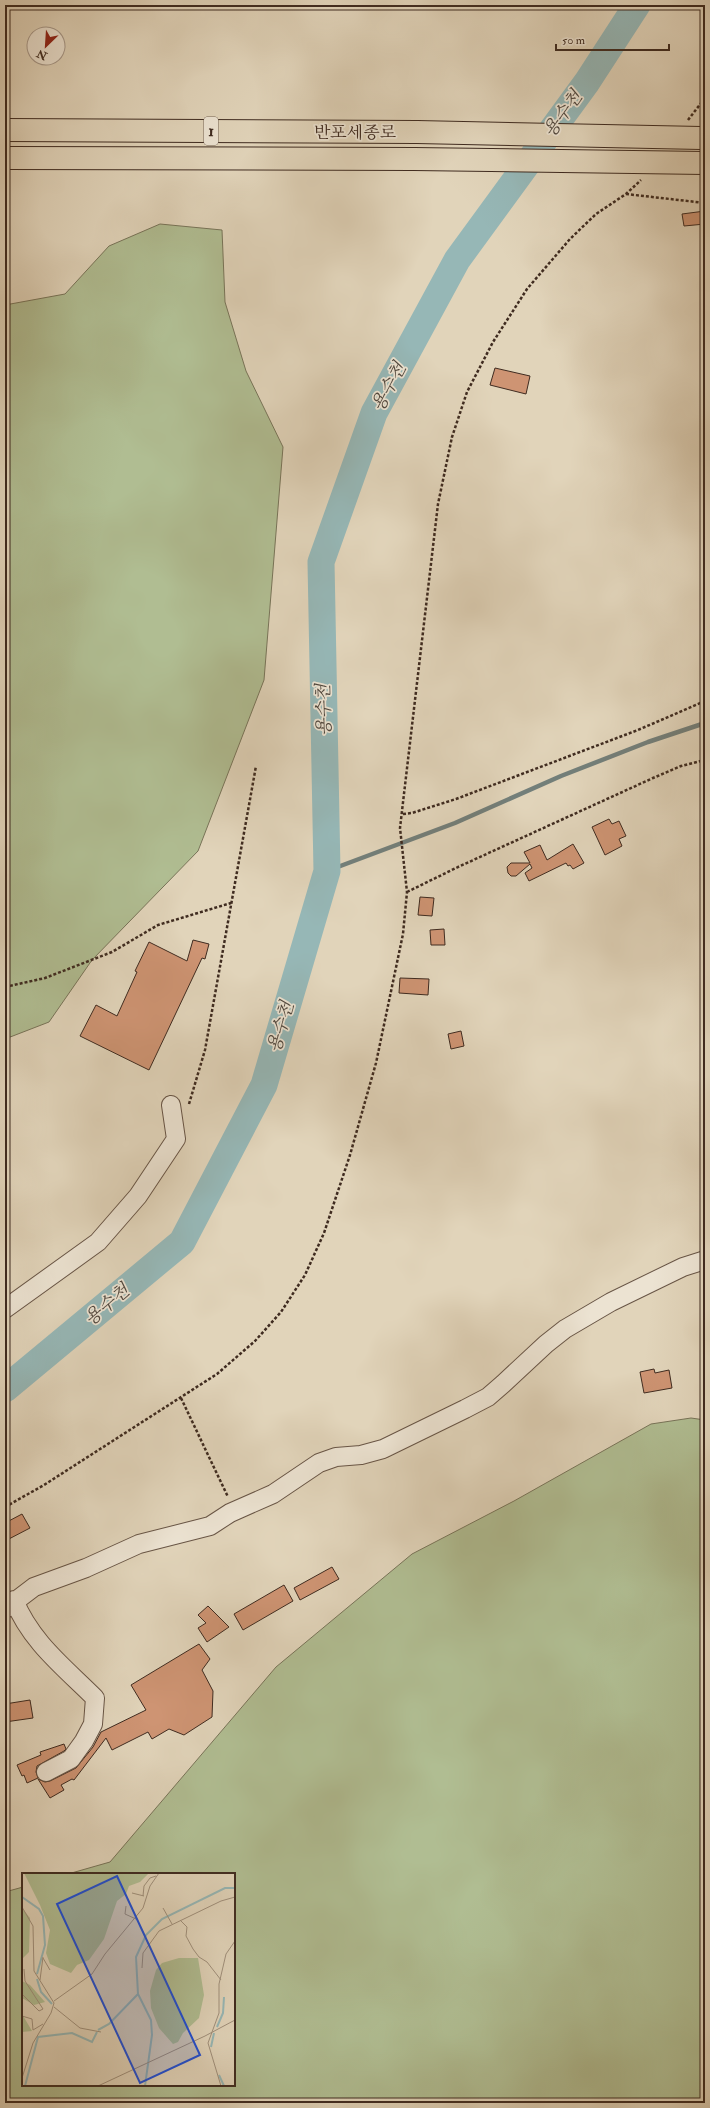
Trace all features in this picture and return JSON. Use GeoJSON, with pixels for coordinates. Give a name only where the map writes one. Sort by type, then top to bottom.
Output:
{"type":"FeatureCollection","features":[{"type":"Feature","properties":{"kind":"highway","name":"반포세종로"},"geometry":{"type":"LineString","coordinates":[[5,130],[418,132],[703,138]]}},
{"type":"Feature","properties":{"kind":"highway","name":"반포세종로"},"geometry":{"type":"LineString","coordinates":[[5,158],[414,159],[705,163]]}},
{"type":"Feature","properties":{"kind":"street"},"geometry":{"type":"LineString","coordinates":[[5,1309],[98,1242],[138,1196],[176,1139],[179,1107]]}},
{"type":"Feature","properties":{"kind":"street"},"geometry":{"type":"LineString","coordinates":[[46,1772],[72,1759],[84,1741],[93,1724],[94,1698],[39,1644],[10,1605],[34,1587],[86,1568],[139,1544],[210,1526],[234,1511],[274,1494],[319,1463],[336,1457],[361,1455],[383,1449],[488,1397],[546,1344],[565,1329],[611,1302],[683,1267],[705,1260]]}},
{"type":"Feature","properties":{"kind":"path"},"geometry":{"type":"LineString","coordinates":[[686,122],[705,98]]}},
{"type":"Feature","properties":{"kind":"path"},"geometry":{"type":"LineString","coordinates":[[5,1507],[44,1485],[182,1398],[217,1374],[255,1341],[282,1312],[308,1268],[324,1232],[350,1155],[376,1063],[403,934],[407,892],[400,828],[403,814],[438,504],[452,437],[467,392],[493,342],[527,289],[570,239],[596,214],[626,194],[645,176]]}},
{"type":"Feature","properties":{"kind":"path"},"geometry":{"type":"LineString","coordinates":[[626,194],[705,203]]}},
{"type":"Feature","properties":{"kind":"path"},"geometry":{"type":"LineString","coordinates":[[403,814],[456,799],[638,730],[705,701]]}},
{"type":"Feature","properties":{"kind":"path"},"geometry":{"type":"LineString","coordinates":[[407,892],[458,867],[653,778],[681,766],[705,760]]}},
{"type":"Feature","properties":{"kind":"path"},"geometry":{"type":"LineString","coordinates":[[179,1107],[205,1050],[256,766]]}},
{"type":"Feature","properties":{"kind":"path"},"geometry":{"type":"LineString","coordinates":[[5,987],[45,978],[112,952],[158,925],[231,903]]}},
{"type":"Feature","properties":{"kind":"path"},"geometry":{"type":"LineString","coordinates":[[182,1398],[234,1511]]}},
{"type":"Feature","properties":{"kind":"green space"},"geometry":{"type":"Polygon","coordinates":[[[160,224],[222,230],[225,302],[246,371],[283,447],[264,680],[198,851],[92,960],[49,1022],[5,1039],[5,305],[65,294],[109,246],[160,224]]]}},
{"type":"Feature","properties":{"kind":"green space"},"geometry":{"type":"Polygon","coordinates":[[[691,1418],[705,1420],[705,2103],[5,2103],[5,1892],[22,1887],[22,2086],[235,2086],[235,1873],[72,1873],[110,1862],[276,1667],[412,1554],[514,1501],[651,1424],[691,1418]]]}},
{"type":"Feature","properties":{"kind":"building"},"geometry":{"type":"Polygon","coordinates":[[[705,211],[705,224],[684,226],[682,214],[705,211]]]}},
{"type":"Feature","properties":{"kind":"building"},"geometry":{"type":"Polygon","coordinates":[[[495,368],[530,376],[526,394],[490,385],[495,368]]]}},
{"type":"Feature","properties":{"kind":"building"},"geometry":{"type":"Polygon","coordinates":[[[609,819],[612,824],[619,821],[626,836],[619,839],[622,846],[605,855],[592,827],[609,819]]]}},
{"type":"Feature","properties":{"kind":"building"},"geometry":{"type":"Polygon","coordinates":[[[573,844],[584,863],[573,869],[566,863],[529,881],[525,873],[532,868],[530,864],[516,876],[511,876],[508,873],[507,867],[511,863],[530,863],[524,852],[540,845],[547,860],[573,844]]]}},
{"type":"Feature","properties":{"kind":"building"},"geometry":{"type":"Polygon","coordinates":[[[420,897],[434,898],[432,916],[418,915],[420,897]]]}},
{"type":"Feature","properties":{"kind":"building"},"geometry":{"type":"Polygon","coordinates":[[[444,929],[445,945],[431,945],[430,930],[444,929]]]}},
{"type":"Feature","properties":{"kind":"building"},"geometry":{"type":"Polygon","coordinates":[[[193,940],[209,944],[205,959],[202,958],[149,1070],[80,1036],[96,1005],[117,1016],[137,972],[135,971],[149,942],[187,961],[193,940]]]}},
{"type":"Feature","properties":{"kind":"building"},"geometry":{"type":"Polygon","coordinates":[[[400,978],[429,979],[428,995],[399,993],[400,978]]]}},
{"type":"Feature","properties":{"kind":"building"},"geometry":{"type":"Polygon","coordinates":[[[461,1031],[464,1046],[451,1049],[448,1034],[461,1031]]]}},
{"type":"Feature","properties":{"kind":"building"},"geometry":{"type":"Polygon","coordinates":[[[654,1369],[655,1373],[669,1370],[672,1388],[644,1393],[640,1372],[654,1369]]]}},
{"type":"Feature","properties":{"kind":"building"},"geometry":{"type":"Polygon","coordinates":[[[22,1514],[30,1528],[5,1541],[5,1523],[22,1514]]]}},
{"type":"Feature","properties":{"kind":"building"},"geometry":{"type":"Polygon","coordinates":[[[332,1567],[339,1579],[300,1600],[294,1588],[332,1567]]]}},
{"type":"Feature","properties":{"kind":"building"},"geometry":{"type":"Polygon","coordinates":[[[284,1585],[293,1601],[243,1630],[234,1614],[284,1585]]]}},
{"type":"Feature","properties":{"kind":"building"},"geometry":{"type":"Polygon","coordinates":[[[208,1606],[229,1627],[207,1642],[198,1628],[206,1623],[198,1615],[208,1606]]]}},
{"type":"Feature","properties":{"kind":"building"},"geometry":{"type":"Polygon","coordinates":[[[199,1644],[210,1659],[202,1670],[213,1691],[212,1717],[184,1735],[169,1729],[152,1739],[148,1732],[112,1750],[106,1738],[74,1780],[72,1779],[61,1785],[64,1790],[50,1798],[38,1779],[45,1782],[50,1781],[76,1768],[93,1747],[101,1732],[146,1710],[131,1685],[199,1644]]]}},
{"type":"Feature","properties":{"kind":"building"},"geometry":{"type":"Polygon","coordinates":[[[30,1700],[33,1718],[5,1722],[5,1704],[30,1700]]]}},
{"type":"Feature","properties":{"kind":"building"},"geometry":{"type":"Polygon","coordinates":[[[64,1744],[66,1749],[37,1766],[36,1772],[38,1778],[27,1783],[24,1775],[22,1776],[17,1765],[41,1755],[40,1752],[64,1744]]]}},
{"type":"Feature","properties":{"kind":"waterway","name":"용수천"},"geometry":{"type":"LineString","coordinates":[[5,1389],[182,1242],[264,1085],[327,871],[321,562],[374,413],[457,260],[587,82],[637,5]]}},
{"type":"Feature","properties":{"kind":"waterway"},"geometry":{"type":"LineString","coordinates":[[327,871],[455,823],[561,776],[648,742],[705,723]]}}]}
